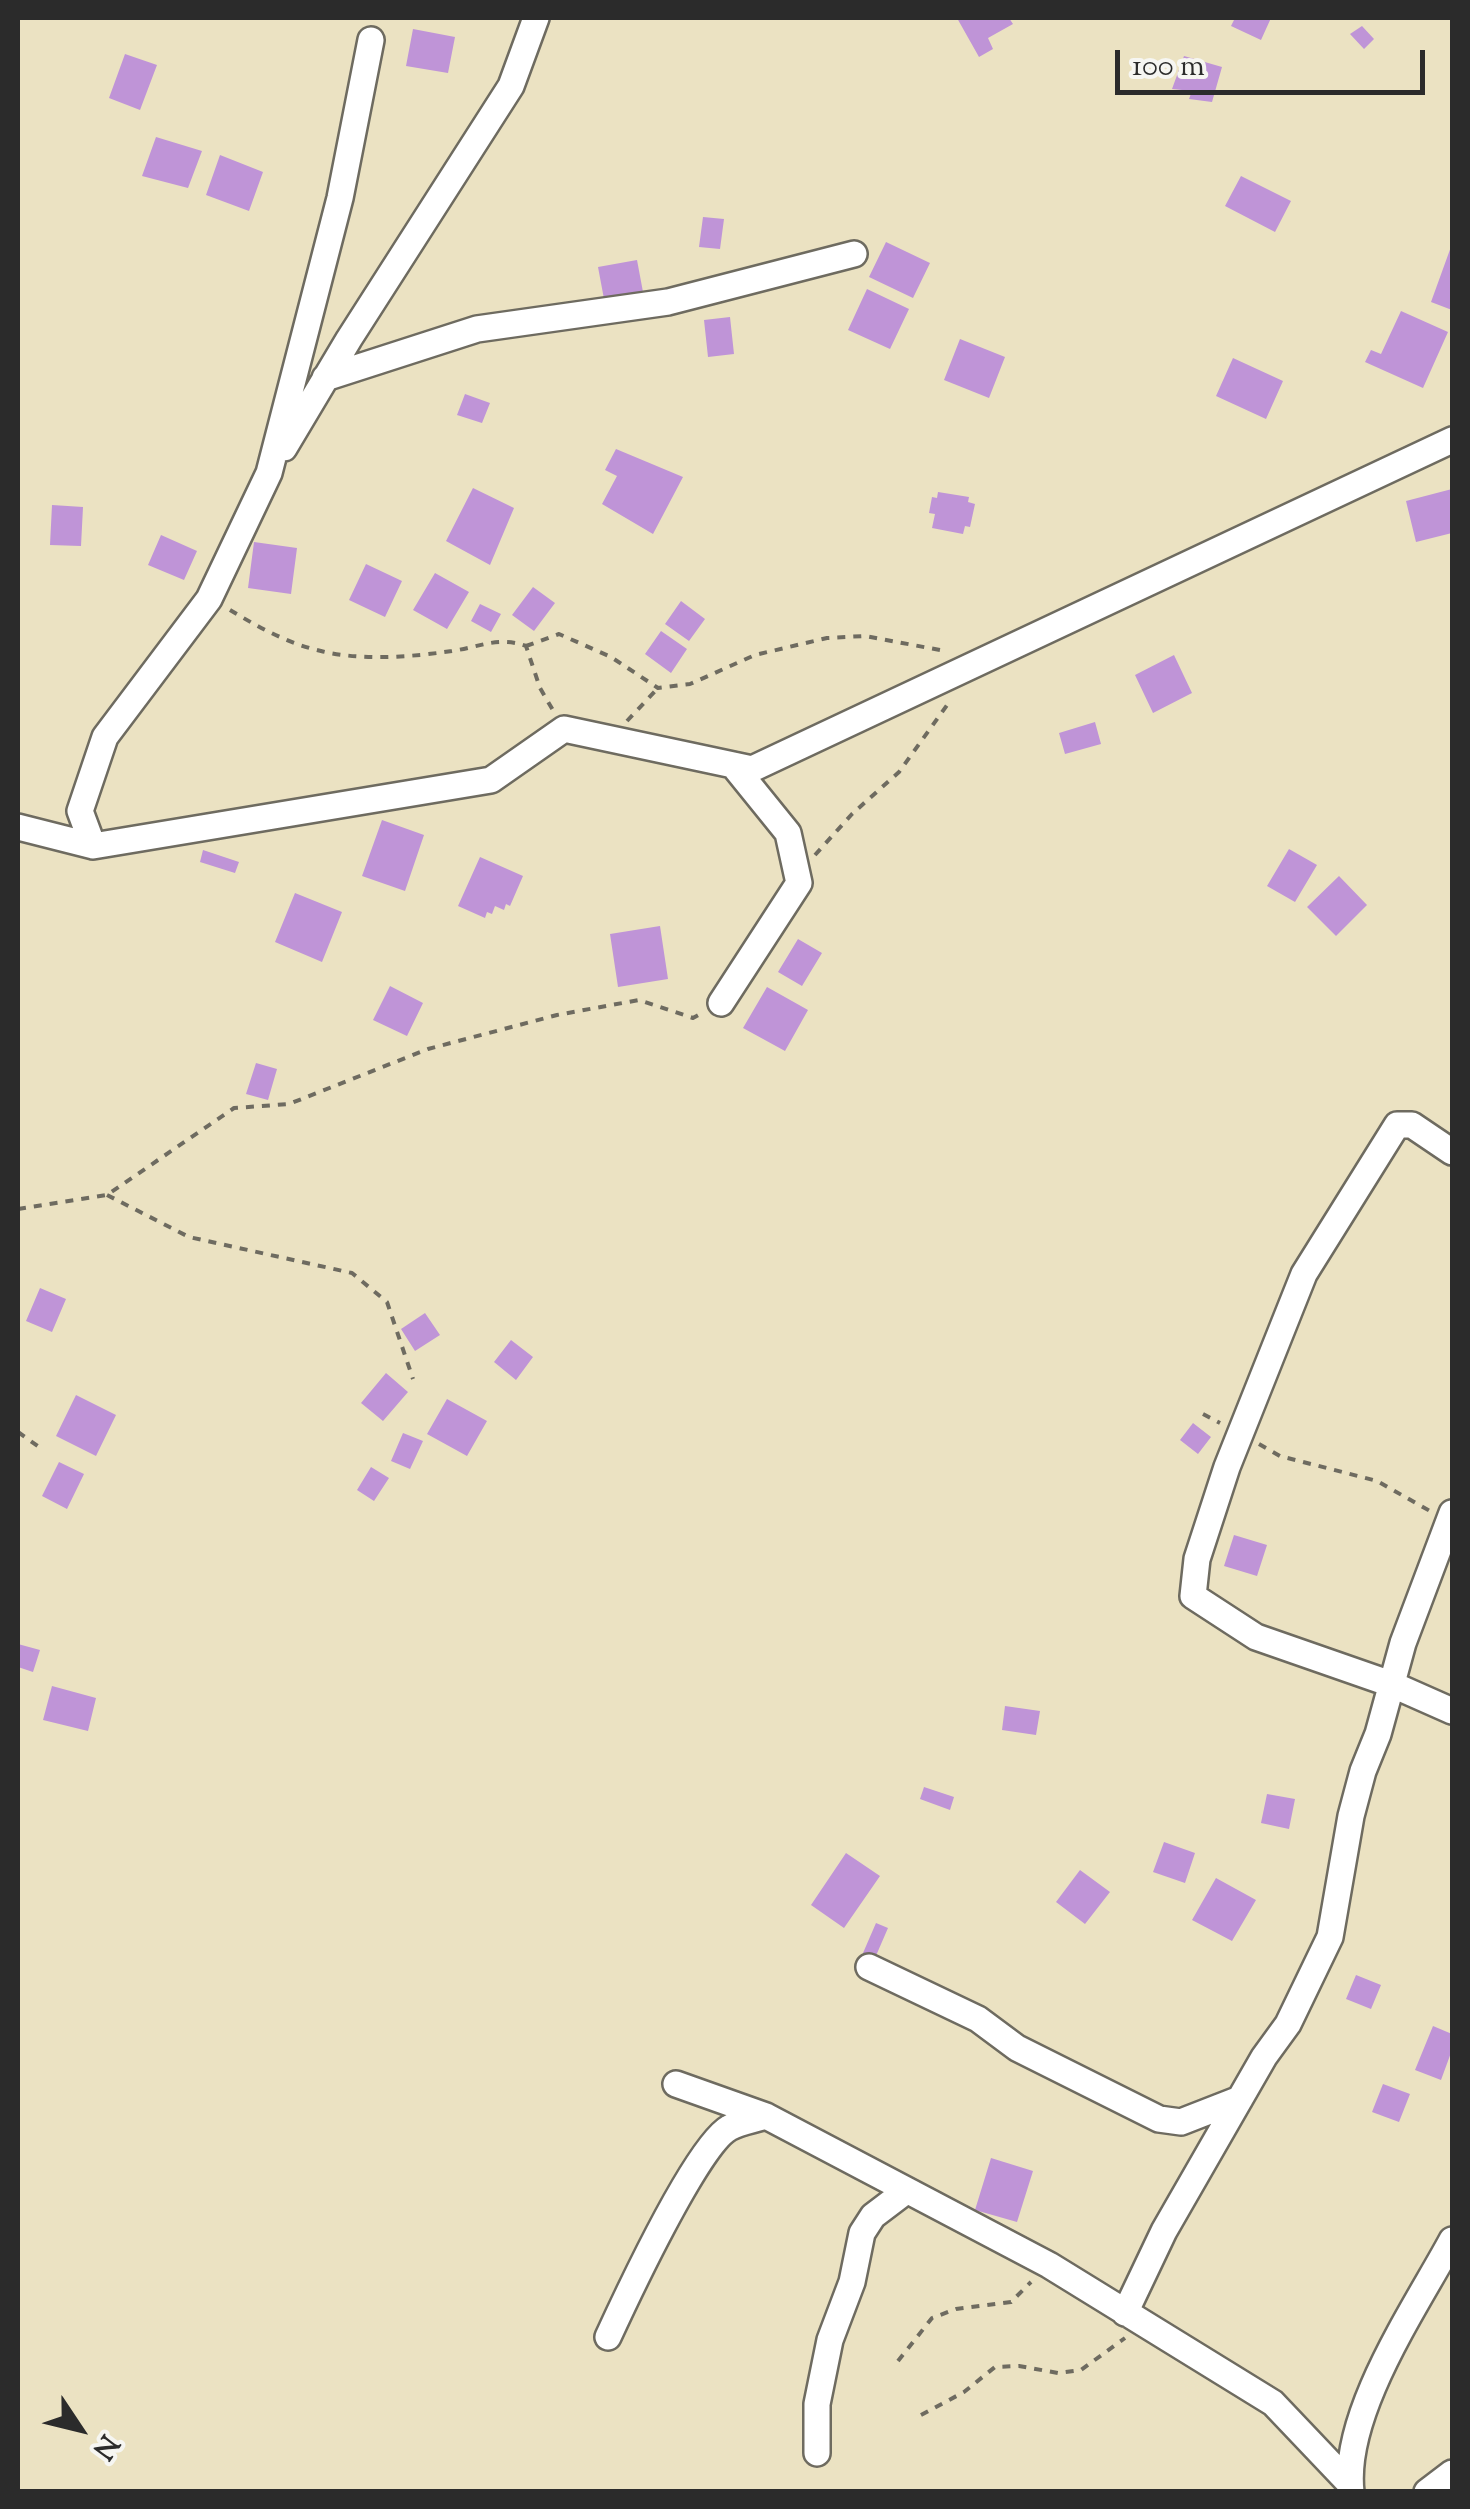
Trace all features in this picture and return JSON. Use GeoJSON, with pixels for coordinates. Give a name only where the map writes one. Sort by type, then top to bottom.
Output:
{"type":"FeatureCollection","features":[{"type":"Feature","properties":{"kind":"street"},"geometry":{"type":"LineString","coordinates":[[93,846],[80,811],[105,737],[209,599],[269,474],[511,86],[536,18]]}},
{"type":"Feature","properties":{"kind":"street"},"geometry":{"type":"LineString","coordinates":[[269,474],[340,198],[371,40]]}},
{"type":"Feature","properties":{"kind":"street"},"geometry":{"type":"LineString","coordinates":[[326,378],[477,329],[668,302],[854,254]]}},
{"type":"Feature","properties":{"kind":"street"},"geometry":{"type":"LineString","coordinates":[[18,827],[93,846],[491,780],[564,729],[752,769],[1452,440]]}},
{"type":"Feature","properties":{"kind":"street"},"geometry":{"type":"LineString","coordinates":[[720,1003],[799,884],[788,833],[733,765]]}},
{"type":"Feature","properties":{"kind":"street"},"geometry":{"type":"LineString","coordinates":[[1452,1152],[1412,1125],[1398,1125],[1304,1274],[1241,1434],[1198,1559],[1193,1596],[1256,1637],[1391,1684],[1452,1710]]}},
{"type":"Feature","properties":{"kind":"street"},"geometry":{"type":"LineString","coordinates":[[1134,2318],[1164,2231],[1264,2057],[1288,2024],[1330,1936],[1351,1816],[1391,1684],[1450,1516]]}},
{"type":"Feature","properties":{"kind":"street"},"geometry":{"type":"LineString","coordinates":[[869,1967],[978,2019],[1017,2048],[1159,2119],[1181,2122],[1240,2099]]}},
{"type":"Feature","properties":{"kind":"street"},"geometry":{"type":"LineString","coordinates":[[676,2084],[766,2116],[1049,2265],[1273,2403],[1351,2488]]}},
{"type":"Feature","properties":{"kind":"street"},"geometry":{"type":"LineString","coordinates":[[608,2336],[637,2272],[708,2152],[726,2129],[766,2116]]}},
{"type":"Feature","properties":{"kind":"street"},"geometry":{"type":"LineString","coordinates":[[817,2453],[817,2404],[830,2340],[852,2282],[862,2234],[873,2216],[906,2191]]}},
{"type":"Feature","properties":{"kind":"street"},"geometry":{"type":"LineString","coordinates":[[1351,2488],[1358,2428],[1372,2389],[1452,2240]]}},
{"type":"Feature","properties":{"kind":"street"},"geometry":{"type":"LineString","coordinates":[[1428,2492],[1452,2473]]}},
{"type":"Feature","properties":{"kind":"path"},"geometry":{"type":"LineString","coordinates":[[209,599],[262,629],[321,651],[385,656],[452,651],[507,639],[526,646],[560,634],[611,658],[658,688],[690,684],[756,654],[827,638],[865,636],[990,657]]}},
{"type":"Feature","properties":{"kind":"path"},"geometry":{"type":"LineString","coordinates":[[526,646],[540,688],[564,729]]}},
{"type":"Feature","properties":{"kind":"path"},"geometry":{"type":"LineString","coordinates":[[604,738],[635,715],[658,688]]}},
{"type":"Feature","properties":{"kind":"path"},"geometry":{"type":"LineString","coordinates":[[799,884],[817,853],[852,814],[899,772],[955,694]]}},
{"type":"Feature","properties":{"kind":"path"},"geometry":{"type":"LineString","coordinates":[[18,1209],[107,1196],[234,1108],[289,1104],[428,1050],[556,1015],[640,1000],[693,1018],[720,1003]]}},
{"type":"Feature","properties":{"kind":"path"},"geometry":{"type":"LineString","coordinates":[[107,1196],[189,1238],[352,1273],[387,1302],[413,1378]]}},
{"type":"Feature","properties":{"kind":"path"},"geometry":{"type":"LineString","coordinates":[[1203,1414],[1280,1456],[1376,1481],[1450,1516]]}},
{"type":"Feature","properties":{"kind":"path"},"geometry":{"type":"LineString","coordinates":[[18,1432],[38,1447]]}},
{"type":"Feature","properties":{"kind":"path"},"geometry":{"type":"LineString","coordinates":[[898,2360],[932,2318],[956,2309],[1012,2302],[1049,2265]]}},
{"type":"Feature","properties":{"kind":"path"},"geometry":{"type":"LineString","coordinates":[[922,2415],[964,2392],[995,2367],[1019,2366],[1058,2373],[1081,2370],[1134,2318]]}},
{"type":"Feature","properties":{"kind":"building"},"geometry":{"type":"Polygon","coordinates":[[[957,18],[1009,18],[1013,24],[988,38],[993,49],[979,57],[957,18]]]}},
{"type":"Feature","properties":{"kind":"building"},"geometry":{"type":"Polygon","coordinates":[[[1235,18],[1271,18],[1261,40],[1231,26],[1235,18]]]}},
{"type":"Feature","properties":{"kind":"building"},"geometry":{"type":"Polygon","coordinates":[[[1362,26],[1374,39],[1364,49],[1350,34],[1362,26]]]}},
{"type":"Feature","properties":{"kind":"building"},"geometry":{"type":"Polygon","coordinates":[[[413,29],[455,37],[448,73],[406,66],[413,29]]]}},
{"type":"Feature","properties":{"kind":"building"},"geometry":{"type":"Polygon","coordinates":[[[125,54],[157,65],[140,110],[109,98],[125,54]]]}},
{"type":"Feature","properties":{"kind":"building"},"geometry":{"type":"Polygon","coordinates":[[[1184,56],[1222,67],[1212,102],[1189,99],[1192,91],[1172,89],[1184,56]]]}},
{"type":"Feature","properties":{"kind":"building"},"geometry":{"type":"Polygon","coordinates":[[[156,137],[202,151],[188,188],[142,176],[156,137]]]}},
{"type":"Feature","properties":{"kind":"building"},"geometry":{"type":"Polygon","coordinates":[[[220,155],[263,172],[249,211],[206,195],[220,155]]]}},
{"type":"Feature","properties":{"kind":"building"},"geometry":{"type":"Polygon","coordinates":[[[1241,176],[1291,201],[1275,232],[1225,206],[1241,176]]]}},
{"type":"Feature","properties":{"kind":"building"},"geometry":{"type":"Polygon","coordinates":[[[703,217],[724,219],[720,249],[699,247],[703,217]]]}},
{"type":"Feature","properties":{"kind":"building"},"geometry":{"type":"Polygon","coordinates":[[[886,242],[930,263],[913,298],[869,277],[886,242]]]}},
{"type":"Feature","properties":{"kind":"building"},"geometry":{"type":"Polygon","coordinates":[[[1452,244],[1452,310],[1431,302],[1452,244]]]}},
{"type":"Feature","properties":{"kind":"building"},"geometry":{"type":"Polygon","coordinates":[[[637,260],[643,292],[604,299],[598,267],[637,260]]]}},
{"type":"Feature","properties":{"kind":"building"},"geometry":{"type":"Polygon","coordinates":[[[867,289],[909,309],[890,349],[848,330],[867,289]]]}},
{"type":"Feature","properties":{"kind":"building"},"geometry":{"type":"Polygon","coordinates":[[[1401,311],[1448,332],[1423,388],[1365,362],[1371,350],[1381,354],[1401,311]]]}},
{"type":"Feature","properties":{"kind":"building"},"geometry":{"type":"Polygon","coordinates":[[[730,317],[734,354],[708,357],[704,320],[730,317]]]}},
{"type":"Feature","properties":{"kind":"building"},"geometry":{"type":"Polygon","coordinates":[[[960,339],[1005,357],[989,398],[944,380],[960,339]]]}},
{"type":"Feature","properties":{"kind":"building"},"geometry":{"type":"Polygon","coordinates":[[[1233,358],[1283,381],[1266,419],[1216,396],[1233,358]]]}},
{"type":"Feature","properties":{"kind":"building"},"geometry":{"type":"Polygon","coordinates":[[[465,394],[490,403],[482,423],[457,415],[465,394]]]}},
{"type":"Feature","properties":{"kind":"building"},"geometry":{"type":"Polygon","coordinates":[[[616,449],[683,477],[653,534],[602,504],[617,476],[605,470],[616,449]]]}},
{"type":"Feature","properties":{"kind":"building"},"geometry":{"type":"Polygon","coordinates":[[[473,488],[514,508],[490,565],[446,541],[473,488]]]}},
{"type":"Feature","properties":{"kind":"building"},"geometry":{"type":"Polygon","coordinates":[[[1452,489],[1452,533],[1416,542],[1406,501],[1452,489]]]}},
{"type":"Feature","properties":{"kind":"building"},"geometry":{"type":"Polygon","coordinates":[[[938,492],[969,497],[968,502],[975,504],[970,527],[965,526],[963,534],[932,528],[935,514],[929,513],[932,497],[937,498],[938,492]]]}},
{"type":"Feature","properties":{"kind":"building"},"geometry":{"type":"Polygon","coordinates":[[[52,505],[83,507],[81,546],[50,545],[52,505]]]}},
{"type":"Feature","properties":{"kind":"building"},"geometry":{"type":"Polygon","coordinates":[[[161,535],[197,551],[184,580],[148,565],[161,535]]]}},
{"type":"Feature","properties":{"kind":"building"},"geometry":{"type":"Polygon","coordinates":[[[254,542],[297,548],[291,594],[248,588],[254,542]]]}},
{"type":"Feature","properties":{"kind":"building"},"geometry":{"type":"Polygon","coordinates":[[[366,564],[402,581],[385,617],[349,600],[366,564]]]}},
{"type":"Feature","properties":{"kind":"building"},"geometry":{"type":"Polygon","coordinates":[[[435,573],[469,592],[447,629],[413,610],[435,573]]]}},
{"type":"Feature","properties":{"kind":"building"},"geometry":{"type":"Polygon","coordinates":[[[533,587],[555,603],[534,631],[512,615],[533,587]]]}},
{"type":"Feature","properties":{"kind":"building"},"geometry":{"type":"Polygon","coordinates":[[[681,601],[705,619],[689,641],[665,624],[681,601]]]}},
{"type":"Feature","properties":{"kind":"building"},"geometry":{"type":"Polygon","coordinates":[[[480,604],[501,614],[491,632],[471,621],[480,604]]]}},
{"type":"Feature","properties":{"kind":"building"},"geometry":{"type":"Polygon","coordinates":[[[661,631],[687,649],[671,673],[645,654],[661,631]]]}},
{"type":"Feature","properties":{"kind":"building"},"geometry":{"type":"Polygon","coordinates":[[[1174,655],[1192,693],[1153,713],[1135,675],[1174,655]]]}},
{"type":"Feature","properties":{"kind":"building"},"geometry":{"type":"Polygon","coordinates":[[[1095,722],[1101,744],[1065,754],[1059,733],[1095,722]]]}},
{"type":"Feature","properties":{"kind":"building"},"geometry":{"type":"Polygon","coordinates":[[[382,820],[424,835],[405,891],[362,876],[382,820]]]}},
{"type":"Feature","properties":{"kind":"building"},"geometry":{"type":"Polygon","coordinates":[[[1289,849],[1317,865],[1295,902],[1267,886],[1289,849]]]}},
{"type":"Feature","properties":{"kind":"building"},"geometry":{"type":"Polygon","coordinates":[[[203,850],[239,862],[235,873],[200,862],[203,850]]]}},
{"type":"Feature","properties":{"kind":"building"},"geometry":{"type":"Polygon","coordinates":[[[480,857],[523,876],[510,906],[506,904],[504,910],[495,906],[485,918],[458,906],[480,857]]]}},
{"type":"Feature","properties":{"kind":"building"},"geometry":{"type":"Polygon","coordinates":[[[1339,876],[1367,905],[1336,936],[1307,907],[1339,876]]]}},
{"type":"Feature","properties":{"kind":"building"},"geometry":{"type":"Polygon","coordinates":[[[295,893],[342,912],[322,962],[275,942],[295,893]]]}},
{"type":"Feature","properties":{"kind":"building"},"geometry":{"type":"Polygon","coordinates":[[[660,926],[668,979],[618,987],[610,934],[660,926]]]}},
{"type":"Feature","properties":{"kind":"building"},"geometry":{"type":"Polygon","coordinates":[[[798,939],[822,953],[802,986],[778,972],[798,939]]]}},
{"type":"Feature","properties":{"kind":"building"},"geometry":{"type":"Polygon","coordinates":[[[390,986],[423,1003],[407,1036],[373,1020],[390,986]]]}},
{"type":"Feature","properties":{"kind":"building"},"geometry":{"type":"Polygon","coordinates":[[[767,987],[808,1010],[785,1051],[743,1028],[767,987]]]}},
{"type":"Feature","properties":{"kind":"building"},"geometry":{"type":"Polygon","coordinates":[[[256,1063],[277,1069],[268,1100],[246,1094],[256,1063]]]}},
{"type":"Feature","properties":{"kind":"building"},"geometry":{"type":"Polygon","coordinates":[[[40,1288],[66,1299],[52,1332],[26,1321],[40,1288]]]}},
{"type":"Feature","properties":{"kind":"building"},"geometry":{"type":"Polygon","coordinates":[[[425,1313],[440,1335],[415,1351],[401,1329],[425,1313]]]}},
{"type":"Feature","properties":{"kind":"building"},"geometry":{"type":"Polygon","coordinates":[[[511,1340],[533,1357],[516,1380],[494,1362],[511,1340]]]}},
{"type":"Feature","properties":{"kind":"building"},"geometry":{"type":"Polygon","coordinates":[[[386,1373],[408,1392],[383,1421],[361,1403],[386,1373]]]}},
{"type":"Feature","properties":{"kind":"building"},"geometry":{"type":"Polygon","coordinates":[[[76,1395],[116,1415],[96,1456],[56,1436],[76,1395]]]}},
{"type":"Feature","properties":{"kind":"building"},"geometry":{"type":"Polygon","coordinates":[[[447,1399],[487,1421],[467,1456],[427,1434],[447,1399]]]}},
{"type":"Feature","properties":{"kind":"building"},"geometry":{"type":"Polygon","coordinates":[[[1193,1423],[1211,1437],[1198,1454],[1180,1440],[1193,1423]]]}},
{"type":"Feature","properties":{"kind":"building"},"geometry":{"type":"Polygon","coordinates":[[[403,1433],[423,1441],[410,1469],[391,1461],[403,1433]]]}},
{"type":"Feature","properties":{"kind":"building"},"geometry":{"type":"Polygon","coordinates":[[[59,1462],[84,1474],[67,1509],[42,1496],[59,1462]]]}},
{"type":"Feature","properties":{"kind":"building"},"geometry":{"type":"Polygon","coordinates":[[[371,1467],[389,1478],[374,1501],[357,1490],[371,1467]]]}},
{"type":"Feature","properties":{"kind":"building"},"geometry":{"type":"Polygon","coordinates":[[[1234,1535],[1267,1545],[1257,1576],[1224,1566],[1234,1535]]]}},
{"type":"Feature","properties":{"kind":"building"},"geometry":{"type":"Polygon","coordinates":[[[18,1644],[40,1650],[33,1672],[18,1667],[18,1644]]]}},
{"type":"Feature","properties":{"kind":"building"},"geometry":{"type":"Polygon","coordinates":[[[52,1686],[96,1698],[88,1731],[43,1720],[52,1686]]]}},
{"type":"Feature","properties":{"kind":"building"},"geometry":{"type":"Polygon","coordinates":[[[1005,1706],[1040,1711],[1036,1735],[1002,1730],[1005,1706]]]}},
{"type":"Feature","properties":{"kind":"building"},"geometry":{"type":"Polygon","coordinates":[[[924,1787],[954,1797],[950,1810],[920,1799],[924,1787]]]}},
{"type":"Feature","properties":{"kind":"building"},"geometry":{"type":"Polygon","coordinates":[[[1267,1794],[1295,1799],[1289,1829],[1261,1823],[1267,1794]]]}},
{"type":"Feature","properties":{"kind":"building"},"geometry":{"type":"Polygon","coordinates":[[[1164,1842],[1195,1853],[1185,1883],[1153,1872],[1164,1842]]]}},
{"type":"Feature","properties":{"kind":"building"},"geometry":{"type":"Polygon","coordinates":[[[846,1853],[880,1876],[844,1928],[811,1905],[846,1853]]]}},
{"type":"Feature","properties":{"kind":"building"},"geometry":{"type":"Polygon","coordinates":[[[1080,1870],[1110,1892],[1085,1924],[1056,1902],[1080,1870]]]}},
{"type":"Feature","properties":{"kind":"building"},"geometry":{"type":"Polygon","coordinates":[[[1216,1878],[1256,1900],[1232,1941],[1192,1920],[1216,1878]]]}},
{"type":"Feature","properties":{"kind":"building"},"geometry":{"type":"Polygon","coordinates":[[[876,1923],[888,1928],[875,1958],[863,1953],[876,1923]]]}},
{"type":"Feature","properties":{"kind":"building"},"geometry":{"type":"Polygon","coordinates":[[[1356,1975],[1381,1985],[1371,2009],[1346,1999],[1356,1975]]]}},
{"type":"Feature","properties":{"kind":"building"},"geometry":{"type":"Polygon","coordinates":[[[1433,2026],[1452,2034],[1452,2050],[1441,2080],[1415,2070],[1433,2026]]]}},
{"type":"Feature","properties":{"kind":"building"},"geometry":{"type":"Polygon","coordinates":[[[1383,2084],[1410,2094],[1399,2122],[1372,2112],[1383,2084]]]}},
{"type":"Feature","properties":{"kind":"building"},"geometry":{"type":"Polygon","coordinates":[[[991,2158],[1033,2171],[1017,2222],[975,2210],[991,2158]]]}}]}
